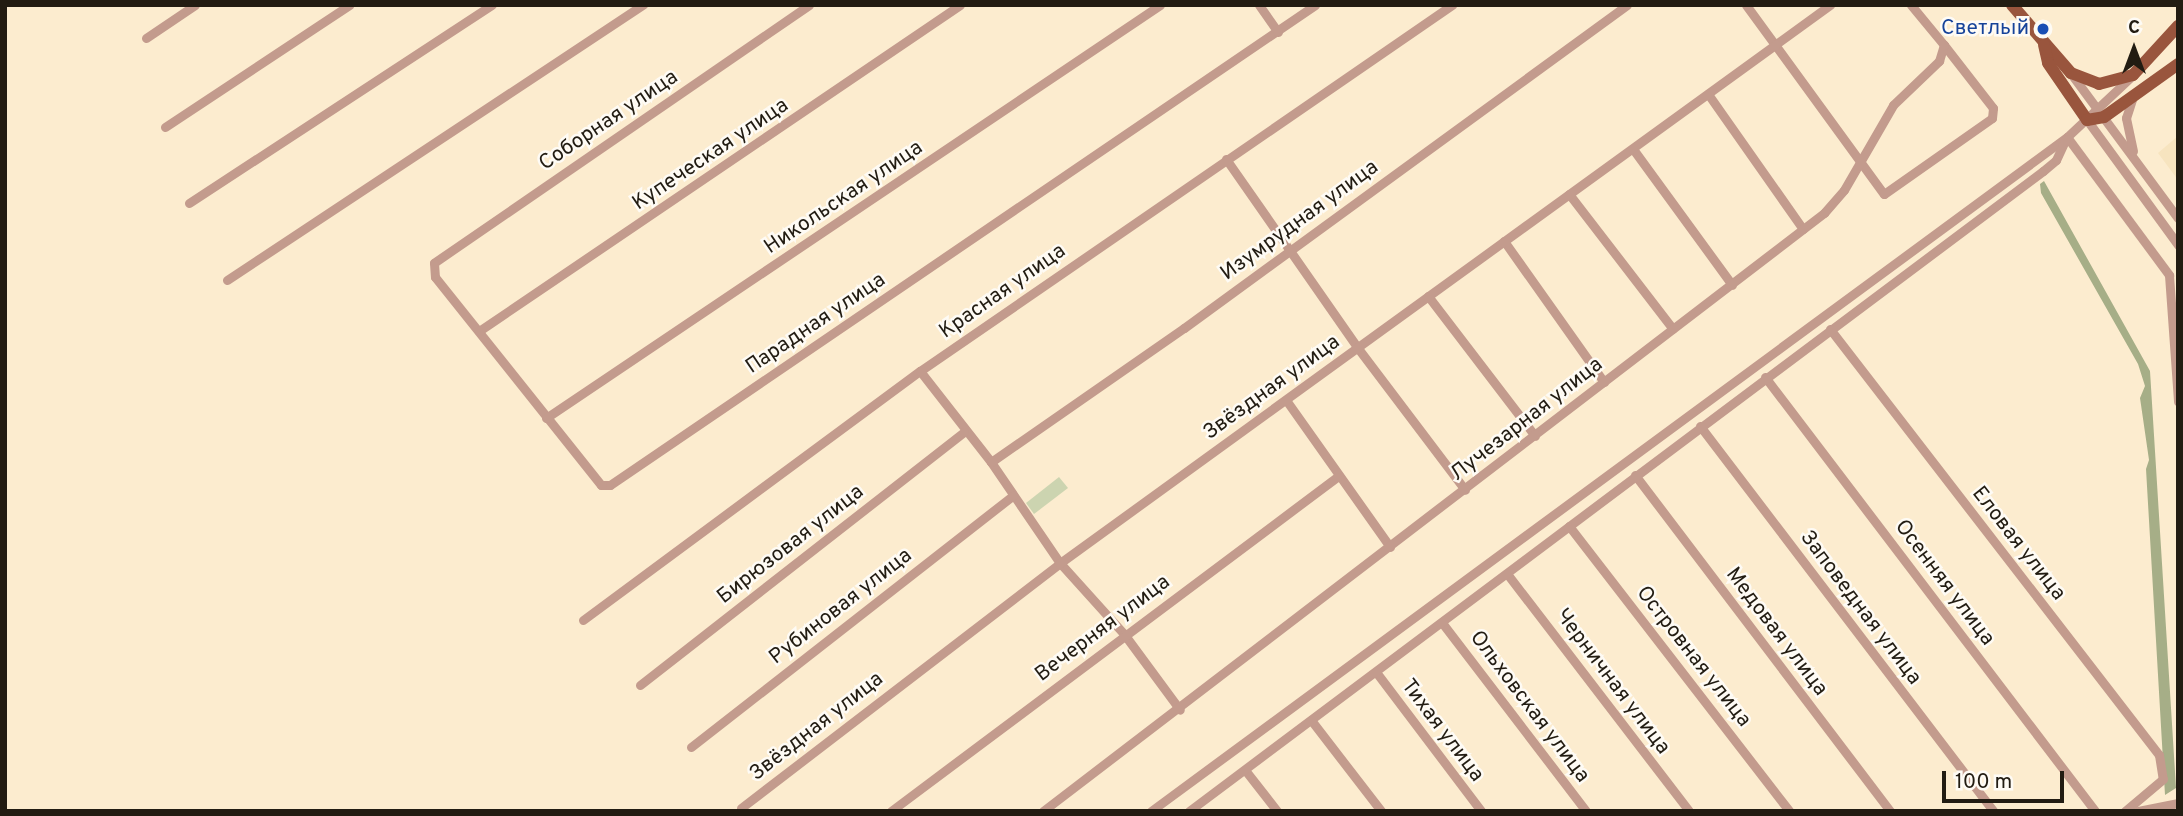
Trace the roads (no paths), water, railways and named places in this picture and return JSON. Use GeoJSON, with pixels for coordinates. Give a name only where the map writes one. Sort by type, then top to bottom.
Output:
{"type":"FeatureCollection","features":[{"type":"Feature","properties":{"kind":"main road"},"geometry":{"type":"LineString","coordinates":[[2012,5],[2071,73],[2099,84],[2133,75],[2178,26]]}},
{"type":"Feature","properties":{"kind":"main road"},"geometry":{"type":"LineString","coordinates":[[2044,45],[2048,63],[2087,120],[2104,117],[2178,64]]}},
{"type":"Feature","properties":{"kind":"street"},"geometry":{"type":"LineString","coordinates":[[146,38],[195,5]]}},
{"type":"Feature","properties":{"kind":"street"},"geometry":{"type":"LineString","coordinates":[[165,127],[349,5]]}},
{"type":"Feature","properties":{"kind":"street"},"geometry":{"type":"LineString","coordinates":[[189,203],[492,5]]}},
{"type":"Feature","properties":{"kind":"street"},"geometry":{"type":"LineString","coordinates":[[228,280],[643,5]]}},
{"type":"Feature","properties":{"kind":"street","name":"Соборная улица"},"geometry":{"type":"LineString","coordinates":[[433,267],[436,261],[808,5]]}},
{"type":"Feature","properties":{"kind":"street","name":"Купеческая улица"},"geometry":{"type":"LineString","coordinates":[[480,331],[960,5]]}},
{"type":"Feature","properties":{"kind":"street","name":"Никольская улица"},"geometry":{"type":"LineString","coordinates":[[546,418],[1160,5]]}},
{"type":"Feature","properties":{"kind":"street"},"geometry":{"type":"LineString","coordinates":[[1259,5],[1278,32]]}},
{"type":"Feature","properties":{"kind":"street","name":"Парадная улица"},"geometry":{"type":"LineString","coordinates":[[433,267],[435,277],[546,418],[599,483],[610,485],[1315,5]]}},
{"type":"Feature","properties":{"kind":"street","name":"Красная улица"},"geometry":{"type":"LineString","coordinates":[[583,620],[920,370],[1452,5]]}},
{"type":"Feature","properties":{"kind":"street","name":"Изумрудная улица"},"geometry":{"type":"LineString","coordinates":[[991,462],[1290,251],[1627,5]]}},
{"type":"Feature","properties":{"kind":"street"},"geometry":{"type":"LineString","coordinates":[[1746,5],[1879,190],[1888,194],[1992,118],[1993,108],[1911,5]]}},
{"type":"Feature","properties":{"kind":"street","name":"Звёздная улица"},"geometry":{"type":"LineString","coordinates":[[741,808],[1059,563],[1830,5]]}},
{"type":"Feature","properties":{"kind":"street","name":"Лучезарная улица"},"geometry":{"type":"LineString","coordinates":[[1043,811],[1180,710],[1835,203],[1892,105],[1931,72],[1944,45]]}},
{"type":"Feature","properties":{"kind":"street"},"geometry":{"type":"LineString","coordinates":[[2071,73],[2178,218]]}},
{"type":"Feature","properties":{"kind":"street"},"geometry":{"type":"LineString","coordinates":[[1151,811],[2067,137],[2087,120],[2095,106],[2133,75]]}},
{"type":"Feature","properties":{"kind":"street"},"geometry":{"type":"LineString","coordinates":[[1708,94],[1803,229]]}},
{"type":"Feature","properties":{"kind":"street"},"geometry":{"type":"LineString","coordinates":[[2134,97],[2126,128],[2136,159]]}},
{"type":"Feature","properties":{"kind":"street"},"geometry":{"type":"LineString","coordinates":[[2087,120],[2178,245]]}},
{"type":"Feature","properties":{"kind":"street"},"geometry":{"type":"LineString","coordinates":[[2067,137],[2174,272],[2178,402]]}},
{"type":"Feature","properties":{"kind":"street"},"geometry":{"type":"LineString","coordinates":[[1189,811],[1443,624],[1635,475],[2043,171],[2056,160],[2067,137]]}},
{"type":"Feature","properties":{"kind":"street"},"geometry":{"type":"LineString","coordinates":[[1633,149],[1732,285]]}},
{"type":"Feature","properties":{"kind":"street"},"geometry":{"type":"LineString","coordinates":[[1226,159],[1357,348],[1465,490]]}},
{"type":"Feature","properties":{"kind":"street"},"geometry":{"type":"LineString","coordinates":[[1569,194],[1673,329]]}},
{"type":"Feature","properties":{"kind":"street"},"geometry":{"type":"LineString","coordinates":[[1504,241],[1605,382]]}},
{"type":"Feature","properties":{"kind":"street"},"geometry":{"type":"LineString","coordinates":[[1428,296],[1535,436]]}},
{"type":"Feature","properties":{"kind":"street","name":"Еловая улица"},"geometry":{"type":"LineString","coordinates":[[1830,330],[2159,755],[2165,771],[2157,783],[2125,811]]}},
{"type":"Feature","properties":{"kind":"street"},"geometry":{"type":"LineString","coordinates":[[920,370],[964,432],[991,462],[1059,563],[1124,634],[1180,710]]}},
{"type":"Feature","properties":{"kind":"street","name":"Осенняя улица"},"geometry":{"type":"LineString","coordinates":[[1765,377],[2095,811]]}},
{"type":"Feature","properties":{"kind":"street"},"geometry":{"type":"LineString","coordinates":[[1286,400],[1337,477],[1390,547]]}},
{"type":"Feature","properties":{"kind":"street","name":"Заповедная улица"},"geometry":{"type":"LineString","coordinates":[[1700,426],[1993,811]]}},
{"type":"Feature","properties":{"kind":"street","name":"Бирюзовая улица"},"geometry":{"type":"LineString","coordinates":[[640,685],[964,432]]}},
{"type":"Feature","properties":{"kind":"street","name":"Медовая улица"},"geometry":{"type":"LineString","coordinates":[[1635,475],[1889,811]]}},
{"type":"Feature","properties":{"kind":"street","name":"Вечерняя улица"},"geometry":{"type":"LineString","coordinates":[[891,811],[1337,477]]}},
{"type":"Feature","properties":{"kind":"street","name":"Рубиновая улица"},"geometry":{"type":"LineString","coordinates":[[691,747],[1013,495]]}},
{"type":"Feature","properties":{"kind":"street","name":"Островная улица"},"geometry":{"type":"LineString","coordinates":[[1569,526],[1788,811]]}},
{"type":"Feature","properties":{"kind":"street","name":"Черничная улица"},"geometry":{"type":"LineString","coordinates":[[1508,575],[1689,811]]}},
{"type":"Feature","properties":{"kind":"street","name":"Ольховская улица"},"geometry":{"type":"LineString","coordinates":[[1443,624],[1587,811]]}},
{"type":"Feature","properties":{"kind":"street","name":"Тихая улица"},"geometry":{"type":"LineString","coordinates":[[1376,672],[1481,811]]}},
{"type":"Feature","properties":{"kind":"street"},"geometry":{"type":"LineString","coordinates":[[1311,720],[1381,811]]}},
{"type":"Feature","properties":{"kind":"street"},"geometry":{"type":"LineString","coordinates":[[1245,769],[1277,811]]}},
{"type":"Feature","properties":{"kind":"street"},"geometry":{"type":"LineString","coordinates":[[2138,811],[2178,803]]}},
{"type":"Feature","properties":{"kind":"place","name":"Светлый"},"geometry":{"type":"Point","coordinates":[2043,29]}}]}
